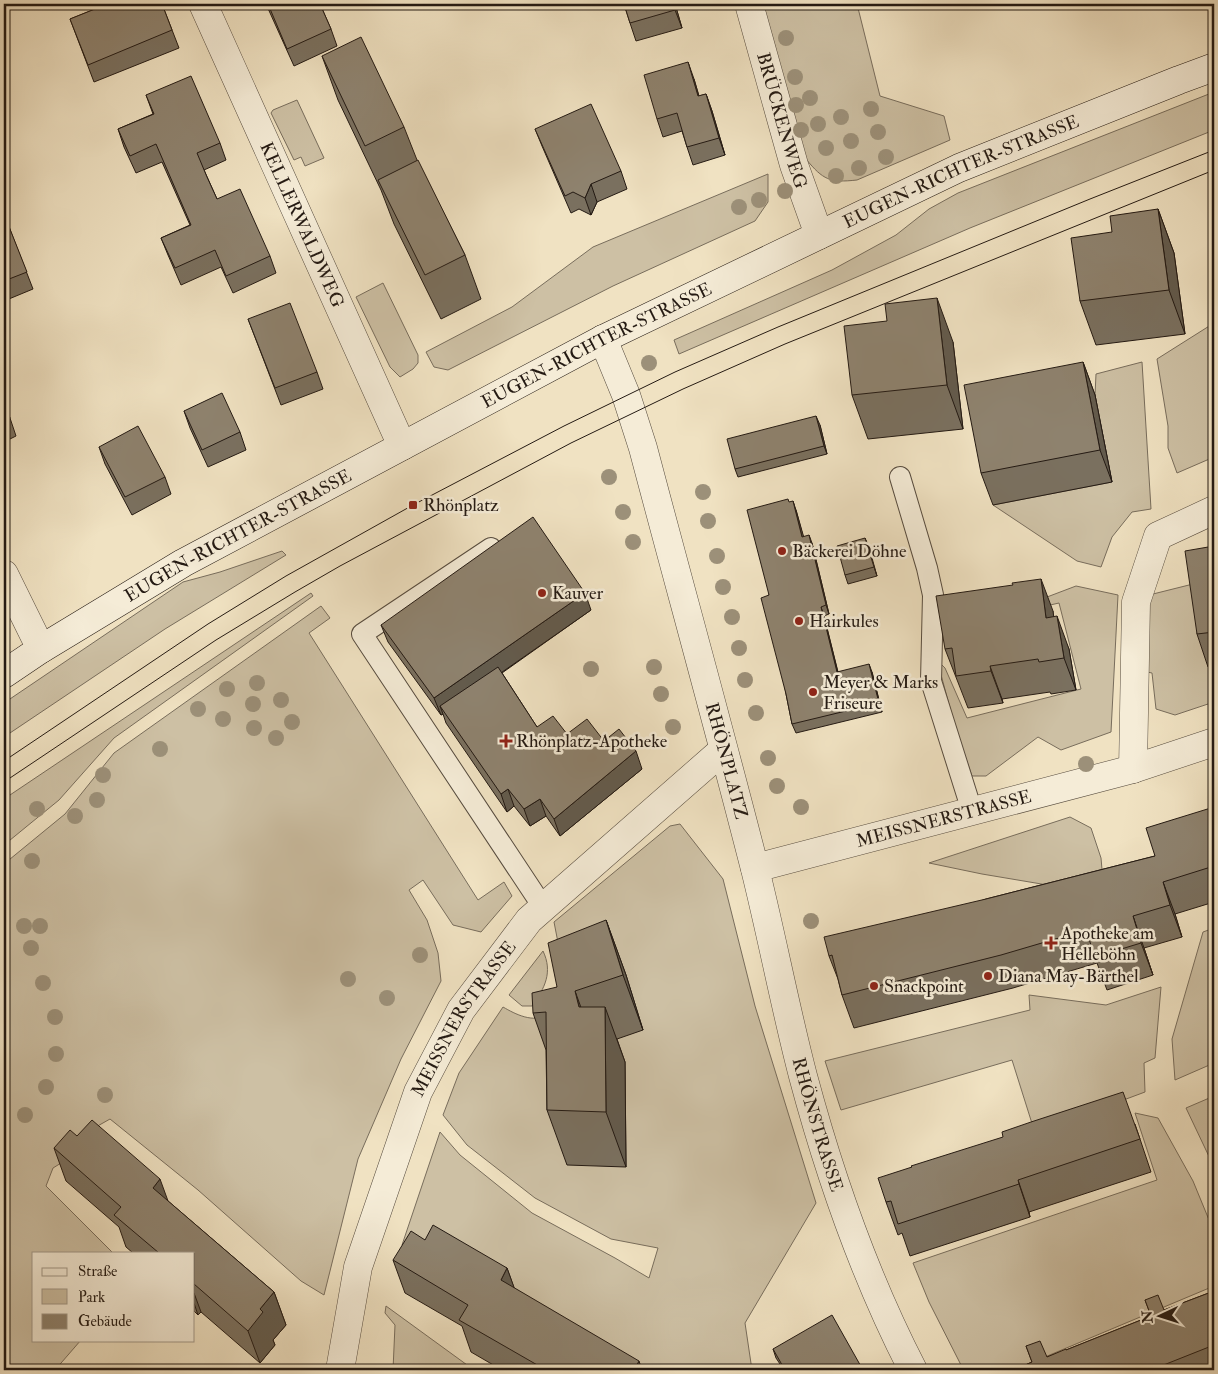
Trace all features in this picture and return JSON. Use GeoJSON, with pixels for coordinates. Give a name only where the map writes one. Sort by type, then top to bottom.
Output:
{"type":"FeatureCollection","features":[{"type":"Feature","properties":{"kind":"street","name":"KELLERWALDWEG"},"geometry":{"type":"LineString","coordinates":[[203,4],[402,446]]}},
{"type":"Feature","properties":{"kind":"street","name":"BRÜCKENWEG"},"geometry":{"type":"LineString","coordinates":[[749,4],[794,165],[819,235]]}},
{"type":"Feature","properties":{"kind":"street","name":"EUGEN-RICHTER-STRASSE"},"geometry":{"type":"LineString","coordinates":[[4,674],[41,649],[184,563],[603,339],[959,168],[1214,67]]}},
{"type":"Feature","properties":{"kind":"street","name":"RHÖNPLATZ"},"geometry":{"type":"LineString","coordinates":[[603,339],[626,395],[643,448],[755,868]]}},
{"type":"Feature","properties":{"kind":"street"},"geometry":{"type":"LineString","coordinates":[[1133,768],[1136,602],[1158,536],[1214,510]]}},
{"type":"Feature","properties":{"kind":"street"},"geometry":{"type":"LineString","coordinates":[[4,574],[41,649]]}},
{"type":"Feature","properties":{"kind":"street","name":"MEISSNERSTRASSE"},"geometry":{"type":"LineString","coordinates":[[755,868],[1133,768],[1214,742]]}},
{"type":"Feature","properties":{"kind":"street","name":"MEISSNERSTRASSE"},"geometry":{"type":"LineString","coordinates":[[340,1370],[358,1268],[418,1092],[461,1010],[529,920],[723,750]]}},
{"type":"Feature","properties":{"kind":"street","name":"RHÖNSTRASSE"},"geometry":{"type":"LineString","coordinates":[[755,868],[803,1074],[821,1140],[845,1212],[869,1273],[896,1338],[913,1370]]}},
{"type":"Feature","properties":{"kind":"lane"},"geometry":{"type":"LineString","coordinates":[[900,476],[927,568],[933,596],[931,681],[972,811]]}},
{"type":"Feature","properties":{"kind":"lane"},"geometry":{"type":"LineString","coordinates":[[506,537],[362,634],[544,907]]}},
{"type":"Feature","properties":{"kind":"green space"},"geometry":{"type":"Polygon","coordinates":[[[763,4],[857,4],[880,96],[944,116],[950,140],[857,180],[840,181],[822,176],[806,159],[763,4]]]}},
{"type":"Feature","properties":{"kind":"green space"},"geometry":{"type":"Polygon","coordinates":[[[1214,92],[1214,130],[970,228],[679,354],[674,340],[832,270],[896,235],[929,209],[958,193],[1214,92]]]}},
{"type":"Feature","properties":{"kind":"green space"},"geometry":{"type":"Polygon","coordinates":[[[297,100],[324,158],[305,166],[301,157],[294,160],[271,113],[273,110],[297,100]]]}},
{"type":"Feature","properties":{"kind":"green space"},"geometry":{"type":"Polygon","coordinates":[[[768,174],[768,202],[755,221],[613,286],[448,370],[434,367],[426,352],[512,307],[593,247],[768,174]]]}},
{"type":"Feature","properties":{"kind":"green space"},"geometry":{"type":"Polygon","coordinates":[[[383,283],[418,355],[418,363],[413,369],[400,377],[390,367],[356,297],[383,283]]]}},
{"type":"Feature","properties":{"kind":"green space"},"geometry":{"type":"Polygon","coordinates":[[[1214,323],[1214,457],[1177,473],[1168,448],[1168,426],[1157,359],[1214,323]]]}},
{"type":"Feature","properties":{"kind":"green space"},"geometry":{"type":"Polygon","coordinates":[[[1142,362],[1151,509],[1132,512],[1112,537],[1101,567],[1077,561],[993,505],[1112,482],[1095,395],[1096,374],[1142,362]]]}},
{"type":"Feature","properties":{"kind":"green space"},"geometry":{"type":"Polygon","coordinates":[[[282,551],[286,555],[165,629],[4,737],[4,703],[183,582],[220,572],[282,551]]]}},
{"type":"Feature","properties":{"kind":"green space"},"geometry":{"type":"Polygon","coordinates":[[[1197,583],[1214,666],[1214,702],[1175,715],[1156,709],[1152,673],[1142,671],[1149,595],[1197,583]]]}},
{"type":"Feature","properties":{"kind":"green space"},"geometry":{"type":"Polygon","coordinates":[[[1076,586],[1118,595],[1111,732],[1061,750],[1038,737],[986,776],[972,776],[956,730],[937,660],[945,668],[967,718],[1081,689],[1059,603],[1028,610],[1026,605],[1076,586]]]}},
{"type":"Feature","properties":{"kind":"green space"},"geometry":{"type":"Polygon","coordinates":[[[311,593],[313,596],[114,738],[59,800],[4,845],[4,799],[311,593]]]}},
{"type":"Feature","properties":{"kind":"green space"},"geometry":{"type":"Polygon","coordinates":[[[321,606],[330,618],[309,633],[478,900],[504,882],[512,896],[481,932],[453,925],[423,880],[409,890],[427,920],[438,953],[441,981],[401,1059],[358,1159],[324,1295],[301,1281],[198,1190],[110,1119],[87,1132],[66,1160],[53,1168],[46,1186],[112,1252],[32,1252],[32,1342],[79,1342],[55,1370],[4,1370],[4,864],[65,814],[114,753],[321,606]]]}},
{"type":"Feature","properties":{"kind":"green space"},"geometry":{"type":"Polygon","coordinates":[[[1070,817],[1091,828],[1101,858],[1103,881],[1083,891],[929,863],[1070,817]]]}},
{"type":"Feature","properties":{"kind":"green space"},"geometry":{"type":"Polygon","coordinates":[[[680,824],[723,879],[755,1006],[816,1203],[745,1323],[752,1370],[611,1370],[402,1245],[440,1132],[460,1155],[532,1213],[649,1278],[658,1248],[611,1239],[535,1198],[467,1145],[443,1115],[459,1073],[503,1007],[525,1017],[543,1017],[568,994],[554,922],[670,826],[680,824]]]}},
{"type":"Feature","properties":{"kind":"green space"},"geometry":{"type":"Polygon","coordinates":[[[1214,928],[1214,1063],[1175,1080],[1172,1039],[1203,932],[1214,928]]]}},
{"type":"Feature","properties":{"kind":"green space"},"geometry":{"type":"Polygon","coordinates":[[[543,951],[547,966],[544,986],[532,1006],[522,1006],[509,995],[543,951]]]}},
{"type":"Feature","properties":{"kind":"green space"},"geometry":{"type":"Polygon","coordinates":[[[1161,987],[1155,1058],[1144,1063],[1145,1092],[1035,1133],[1012,1060],[841,1110],[825,1061],[1030,1010],[1029,995],[1106,1005],[1161,987]]]}},
{"type":"Feature","properties":{"kind":"green space"},"geometry":{"type":"Polygon","coordinates":[[[1214,1096],[1214,1167],[1186,1108],[1214,1096]]]}},
{"type":"Feature","properties":{"kind":"green space"},"geometry":{"type":"Polygon","coordinates":[[[1135,1113],[1158,1118],[1193,1181],[1214,1232],[1214,1286],[1014,1370],[958,1370],[962,1367],[929,1302],[913,1263],[1157,1180],[1135,1113]]]}},
{"type":"Feature","properties":{"kind":"green space"},"geometry":{"type":"Polygon","coordinates":[[[386,1306],[474,1370],[393,1370],[395,1325],[385,1313],[386,1306]]]}},
{"type":"Feature","properties":{"kind":"building"},"geometry":{"type":"Polygon","coordinates":[[[105,4],[162,4],[172,30],[88,65],[70,19],[105,4]]]}},
{"type":"Feature","properties":{"kind":"building"},"geometry":{"type":"Polygon","coordinates":[[[268,4],[320,4],[331,29],[287,49],[268,4]]]}},
{"type":"Feature","properties":{"kind":"building"},"geometry":{"type":"Polygon","coordinates":[[[624,4],[673,4],[675,10],[630,23],[624,4]]]}},
{"type":"Feature","properties":{"kind":"building"},"geometry":{"type":"Polygon","coordinates":[[[361,37],[404,127],[365,146],[322,56],[361,37]]]}},
{"type":"Feature","properties":{"kind":"building"},"geometry":{"type":"Polygon","coordinates":[[[688,62],[698,96],[706,94],[719,138],[687,147],[677,113],[657,119],[644,75],[688,62]]]}},
{"type":"Feature","properties":{"kind":"building"},"geometry":{"type":"Polygon","coordinates":[[[191,76],[220,143],[197,153],[207,177],[217,199],[240,189],[270,256],[226,276],[215,250],[175,268],[161,238],[191,225],[156,144],[130,156],[118,129],[154,114],[146,95],[191,76]]]}},
{"type":"Feature","properties":{"kind":"building"},"geometry":{"type":"Polygon","coordinates":[[[591,104],[621,171],[591,184],[585,198],[573,192],[565,196],[535,129],[591,104]]]}},
{"type":"Feature","properties":{"kind":"building"},"geometry":{"type":"Polygon","coordinates":[[[418,160],[465,255],[425,275],[378,180],[418,160]]]}},
{"type":"Feature","properties":{"kind":"building"},"geometry":{"type":"Polygon","coordinates":[[[1158,209],[1169,290],[1080,301],[1071,238],[1112,232],[1110,216],[1158,209]]]}},
{"type":"Feature","properties":{"kind":"building"},"geometry":{"type":"Polygon","coordinates":[[[4,214],[27,272],[4,281],[4,214]]]}},
{"type":"Feature","properties":{"kind":"building"},"geometry":{"type":"Polygon","coordinates":[[[937,298],[947,385],[852,395],[844,326],[887,321],[885,304],[937,298]]]}},
{"type":"Feature","properties":{"kind":"building"},"geometry":{"type":"Polygon","coordinates":[[[290,303],[317,372],[275,388],[248,319],[290,303]]]}},
{"type":"Feature","properties":{"kind":"building"},"geometry":{"type":"Polygon","coordinates":[[[1083,362],[1100,450],[981,473],[964,385],[1083,362]]]}},
{"type":"Feature","properties":{"kind":"building"},"geometry":{"type":"Polygon","coordinates":[[[222,393],[240,432],[202,450],[184,411],[222,393]]]}},
{"type":"Feature","properties":{"kind":"building"},"geometry":{"type":"Polygon","coordinates":[[[4,405],[10,418],[4,421],[4,405]]]}},
{"type":"Feature","properties":{"kind":"building"},"geometry":{"type":"Polygon","coordinates":[[[816,416],[824,446],[735,469],[727,439],[816,416]]]}},
{"type":"Feature","properties":{"kind":"building"},"geometry":{"type":"Polygon","coordinates":[[[138,426],[165,477],[125,497],[99,447],[138,426]]]}},
{"type":"Feature","properties":{"kind":"building"},"geometry":{"type":"Polygon","coordinates":[[[788,499],[789,502],[793,501],[802,537],[809,535],[826,605],[821,607],[837,672],[869,664],[879,703],[792,724],[761,598],[769,595],[747,510],[788,499]]]}},
{"type":"Feature","properties":{"kind":"building"},"geometry":{"type":"Polygon","coordinates":[[[533,517],[585,593],[434,698],[381,625],[533,517]]]}},
{"type":"Feature","properties":{"kind":"building"},"geometry":{"type":"Polygon","coordinates":[[[865,538],[874,567],[845,575],[837,546],[865,538]]]}},
{"type":"Feature","properties":{"kind":"building"},"geometry":{"type":"Polygon","coordinates":[[[1214,546],[1214,632],[1197,634],[1185,551],[1214,546]]]}},
{"type":"Feature","properties":{"kind":"building"},"geometry":{"type":"Polygon","coordinates":[[[1041,579],[1046,618],[1057,616],[1064,658],[1039,662],[1038,659],[990,666],[991,671],[956,676],[952,648],[945,649],[936,596],[1041,579]]]}},
{"type":"Feature","properties":{"kind":"building"},"geometry":{"type":"Polygon","coordinates":[[[498,667],[537,727],[553,716],[567,734],[587,719],[604,741],[619,729],[636,751],[554,819],[540,799],[524,809],[508,789],[501,794],[440,706],[498,667]]]}},
{"type":"Feature","properties":{"kind":"building"},"geometry":{"type":"Polygon","coordinates":[[[1214,807],[1214,866],[1163,882],[1170,905],[1133,916],[1141,943],[1095,957],[1086,930],[1001,955],[842,995],[832,955],[829,956],[824,937],[986,899],[1155,856],[1146,828],[1214,807]]]}},
{"type":"Feature","properties":{"kind":"building"},"geometry":{"type":"Polygon","coordinates":[[[606,920],[623,975],[575,991],[579,1007],[605,1007],[606,1112],[547,1110],[546,1012],[533,1013],[532,993],[557,987],[548,943],[606,920]]]}},
{"type":"Feature","properties":{"kind":"building"},"geometry":{"type":"Polygon","coordinates":[[[1123,1092],[1140,1139],[1018,1180],[1019,1184],[898,1224],[891,1201],[886,1202],[878,1178],[1003,1137],[1002,1132],[1123,1092]]]}},
{"type":"Feature","properties":{"kind":"building"},"geometry":{"type":"Polygon","coordinates":[[[92,1120],[160,1179],[153,1188],[274,1292],[260,1309],[263,1312],[248,1331],[195,1285],[195,1252],[158,1252],[114,1215],[121,1207],[54,1148],[70,1130],[77,1136],[92,1120]]]}},
{"type":"Feature","properties":{"kind":"building"},"geometry":{"type":"Polygon","coordinates":[[[433,1225],[507,1268],[501,1280],[639,1361],[634,1370],[546,1370],[459,1320],[468,1305],[393,1260],[411,1231],[425,1240],[433,1225]]]}},
{"type":"Feature","properties":{"kind":"building"},"geometry":{"type":"Polygon","coordinates":[[[1214,1291],[1214,1345],[1151,1370],[1014,1370],[1032,1362],[1026,1346],[1040,1341],[1047,1357],[1151,1316],[1145,1300],[1158,1295],[1164,1310],[1214,1291]]]}},
{"type":"Feature","properties":{"kind":"building"},"geometry":{"type":"Polygon","coordinates":[[[832,1315],[863,1370],[785,1370],[773,1349],[832,1315]]]}},
{"type":"Feature","properties":{"kind":"tram line"},"geometry":{"type":"LineString","coordinates":[[4,761],[208,624],[286,576],[413,505],[564,426],[675,372],[778,327],[1214,150]]}},
{"type":"Feature","properties":{"kind":"tram line"},"geometry":{"type":"LineString","coordinates":[[4,782],[216,640],[295,592],[340,566],[571,443],[683,389],[785,344],[1214,170]]}},
{"type":"Feature","properties":{"kind":"place","name":"Rhönplatz"},"geometry":{"type":"Point","coordinates":[413,505]}},
{"type":"Feature","properties":{"kind":"place","name":"Bäckerei Döhne"},"geometry":{"type":"Point","coordinates":[782,551]}},
{"type":"Feature","properties":{"kind":"place","name":"Kauver"},"geometry":{"type":"Point","coordinates":[542,593]}},
{"type":"Feature","properties":{"kind":"place","name":"Hairkules"},"geometry":{"type":"Point","coordinates":[799,621]}},
{"type":"Feature","properties":{"kind":"place","name":"Meyer & Marks Friseure"},"geometry":{"type":"Point","coordinates":[813,692]}},
{"type":"Feature","properties":{"kind":"place","name":"Rhönplatz-Apotheke"},"geometry":{"type":"Point","coordinates":[506,741]}},
{"type":"Feature","properties":{"kind":"place","name":"Apotheke am Helleböhn"},"geometry":{"type":"Point","coordinates":[1051,943]}},
{"type":"Feature","properties":{"kind":"place","name":"Diana May-Bärthel"},"geometry":{"type":"Point","coordinates":[988,976]}},
{"type":"Feature","properties":{"kind":"place","name":"Snackpoint"},"geometry":{"type":"Point","coordinates":[874,986]}}]}
